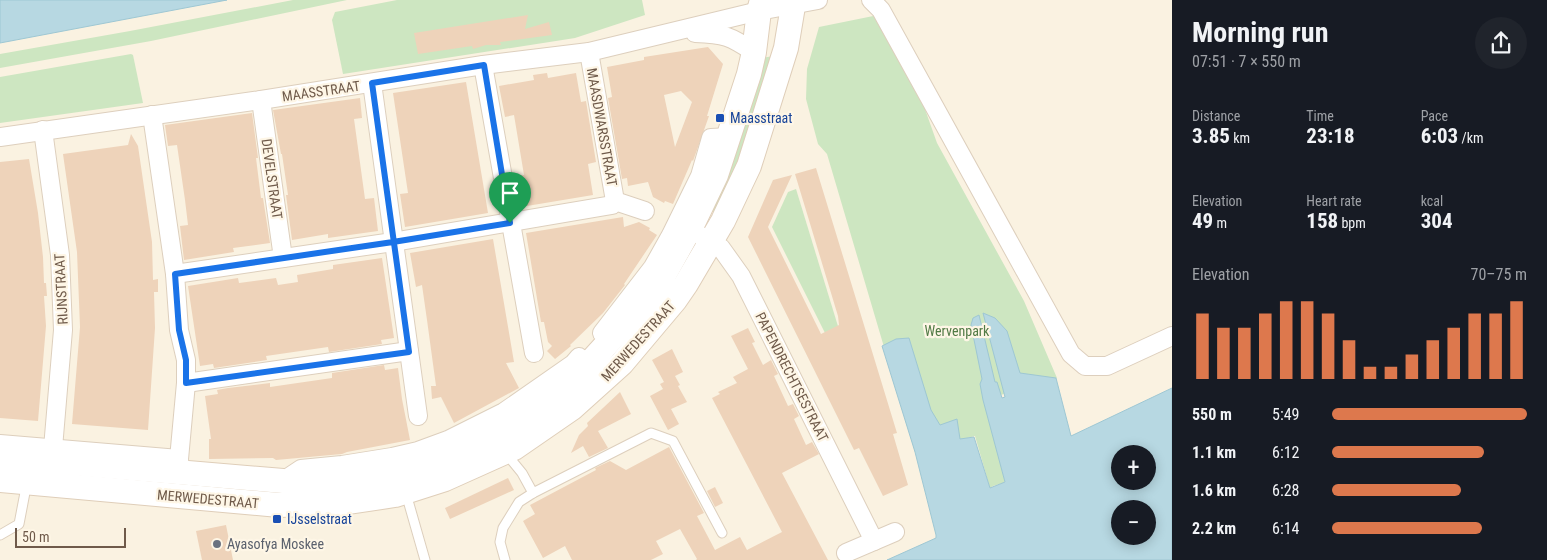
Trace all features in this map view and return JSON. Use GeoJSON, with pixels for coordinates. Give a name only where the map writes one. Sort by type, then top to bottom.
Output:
{"type":"FeatureCollection","features":[{"type":"Feature","properties":{"kind":"main road","name":"MERWEDESTRAAT"},"geometry":{"type":"LineString","coordinates":[[0,458],[28,471],[279,505],[342,503],[395,495],[406,489],[445,479],[514,448],[572,408],[622,363],[675,300],[723,221],[749,166],[786,48],[793,1]]}},
{"type":"Feature","properties":{"kind":"main road","name":"MERWEDESTRAAT"},"geometry":{"type":"LineString","coordinates":[[406,489],[435,460],[494,434],[544,401],[584,369],[659,284],[690,230],[716,175],[730,137],[754,52],[761,5]]}},
{"type":"Feature","properties":{"kind":"main road"},"geometry":{"type":"LineString","coordinates":[[761,5],[780,26],[786,48]]}},
{"type":"Feature","properties":{"kind":"main road","name":"MERWEDESTRAAT"},"geometry":{"type":"LineString","coordinates":[[0,480],[28,471],[180,466],[283,481],[338,482],[380,476],[406,489]]}},
{"type":"Feature","properties":{"kind":"street","name":"MAASSTRAAT"},"geometry":{"type":"LineString","coordinates":[[0,137],[261,100],[484,65],[589,52],[670,33],[761,5],[818,0]]}},
{"type":"Feature","properties":{"kind":"street"},"geometry":{"type":"LineString","coordinates":[[871,0],[880,10],[1071,354],[1085,366],[1107,366],[1172,336]]}},
{"type":"Feature","properties":{"kind":"street","name":"MAASSTRAAT"},"geometry":{"type":"LineString","coordinates":[[670,33],[717,34],[732,38],[754,52]]}},
{"type":"Feature","properties":{"kind":"street","name":"MAASDWARSSTRAAT"},"geometry":{"type":"LineString","coordinates":[[589,52],[615,201]]}},
{"type":"Feature","properties":{"kind":"street"},"geometry":{"type":"LineString","coordinates":[[484,65],[510,223],[534,352]]}},
{"type":"Feature","properties":{"kind":"street"},"geometry":{"type":"LineString","coordinates":[[372,83],[418,416]]}},
{"type":"Feature","properties":{"kind":"street","name":"DEVELSTRAAT"},"geometry":{"type":"LineString","coordinates":[[261,100],[283,258]]}},
{"type":"Feature","properties":{"kind":"street"},"geometry":{"type":"LineString","coordinates":[[152,115],[175,274],[179,330],[186,360],[180,466]]}},
{"type":"Feature","properties":{"kind":"street","name":"RIJNSTRAAT"},"geometry":{"type":"LineString","coordinates":[[43,130],[60,255],[63,330],[53,448]]}},
{"type":"Feature","properties":{"kind":"street"},"geometry":{"type":"LineString","coordinates":[[283,481],[301,469],[392,457],[418,451],[448,440],[504,412],[572,364],[604,330],[653,267],[700,176],[711,138],[730,137]]}},
{"type":"Feature","properties":{"kind":"street"},"geometry":{"type":"LineString","coordinates":[[175,274],[510,223],[612,205],[615,201],[645,212]]}},
{"type":"Feature","properties":{"kind":"street","name":"PAPENDRECHTSESTRAAT"},"geometry":{"type":"LineString","coordinates":[[690,230],[721,248],[741,276],[874,541]]}},
{"type":"Feature","properties":{"kind":"street"},"geometry":{"type":"LineString","coordinates":[[186,383],[409,352]]}},
{"type":"Feature","properties":{"kind":"street","name":"MERWEDESTRAAT"},"geometry":{"type":"LineString","coordinates":[[0,444],[53,448],[180,466]]}},
{"type":"Feature","properties":{"kind":"street"},"geometry":{"type":"LineString","coordinates":[[846,553],[895,532]]}},
{"type":"Feature","properties":{"kind":"lane"},"geometry":{"type":"LineString","coordinates":[[505,560],[500,542],[504,528],[519,502],[651,433],[673,441],[722,533]]}},
{"type":"Feature","properties":{"kind":"lane"},"geometry":{"type":"LineString","coordinates":[[507,451],[533,493]]}},
{"type":"Feature","properties":{"kind":"lane"},"geometry":{"type":"LineString","coordinates":[[0,535],[19,524],[28,471]]}},
{"type":"Feature","properties":{"kind":"lane"},"geometry":{"type":"LineString","coordinates":[[406,489],[425,560]]}},
{"type":"Feature","properties":{"kind":"green space"},"geometry":{"type":"Polygon","coordinates":[[[293,0],[347,0],[151,41],[0,68],[0,54],[293,0]]]}},
{"type":"Feature","properties":{"kind":"green space"},"geometry":{"type":"Polygon","coordinates":[[[397,0],[642,0],[645,15],[575,38],[343,74],[332,20],[335,12],[397,0]]]}},
{"type":"Feature","properties":{"kind":"green space","name":"Wervenpark"},"geometry":{"type":"Polygon","coordinates":[[[893,12],[894,22],[937,143],[1024,301],[1057,378],[984,400],[1005,481],[990,488],[975,436],[915,452],[827,154],[818,144],[806,99],[807,69],[819,27],[893,12]]]}},
{"type":"Feature","properties":{"kind":"green space"},"geometry":{"type":"Polygon","coordinates":[[[133,55],[143,103],[0,123],[0,77],[133,55]]]}},
{"type":"Feature","properties":{"kind":"green space"},"geometry":{"type":"Polygon","coordinates":[[[775,56],[719,214],[709,210],[760,58],[775,56]]]}},
{"type":"Feature","properties":{"kind":"green space"},"geometry":{"type":"Polygon","coordinates":[[[796,189],[852,372],[846,375],[772,227],[788,192],[796,189]]]}},
{"type":"Feature","properties":{"kind":"water"},"geometry":{"type":"Polygon","coordinates":[[[0,0],[227,0],[0,43],[0,0]]]}},
{"type":"Feature","properties":{"kind":"water"},"geometry":{"type":"Polygon","coordinates":[[[983,313],[995,318],[1007,331],[1020,373],[1056,378],[1071,436],[1172,388],[1172,560],[887,560],[936,538],[936,535],[915,452],[882,346],[896,339],[909,338],[931,410],[940,425],[957,419],[960,439],[974,437],[990,488],[1005,482],[980,384],[982,379],[971,325],[973,318],[979,315],[995,382],[997,382],[1002,398],[1005,397],[983,313]]]}},
{"type":"Feature","properties":{"kind":"building"},"geometry":{"type":"Polygon","coordinates":[[[528,15],[525,29],[549,22],[552,35],[500,42],[501,45],[486,45],[473,49],[472,46],[418,54],[414,33],[528,15]]]}},
{"type":"Feature","properties":{"kind":"building"},"geometry":{"type":"Polygon","coordinates":[[[708,47],[723,64],[707,116],[709,116],[693,161],[673,204],[665,201],[664,203],[653,197],[648,182],[628,186],[627,178],[622,179],[608,98],[612,97],[607,67],[644,60],[644,57],[708,47]],[[681,91],[664,95],[675,147],[692,102],[681,91]]]}},
{"type":"Feature","properties":{"kind":"building"},"geometry":{"type":"Polygon","coordinates":[[[547,73],[548,78],[576,73],[581,102],[586,101],[596,162],[588,164],[593,195],[521,207],[515,176],[524,175],[514,115],[505,117],[499,86],[534,80],[533,75],[547,73]]]}},
{"type":"Feature","properties":{"kind":"building"},"geometry":{"type":"Polygon","coordinates":[[[466,82],[488,213],[405,227],[400,194],[408,193],[393,93],[466,82]]]}},
{"type":"Feature","properties":{"kind":"building"},"geometry":{"type":"Polygon","coordinates":[[[360,98],[362,118],[354,119],[365,199],[374,198],[378,231],[328,238],[328,234],[292,240],[286,195],[288,195],[273,110],[360,98]]]}},
{"type":"Feature","properties":{"kind":"building"},"geometry":{"type":"Polygon","coordinates":[[[252,113],[261,198],[263,198],[270,243],[233,248],[234,252],[184,260],[180,226],[188,225],[185,200],[177,145],[168,146],[165,125],[252,113]]]}},
{"type":"Feature","properties":{"kind":"building"},"geometry":{"type":"Polygon","coordinates":[[[131,134],[138,146],[152,242],[153,280],[158,279],[158,292],[154,292],[155,328],[148,430],[72,424],[80,327],[77,252],[63,154],[128,145],[131,134]]]}},
{"type":"Feature","properties":{"kind":"building"},"geometry":{"type":"Polygon","coordinates":[[[29,159],[38,213],[44,283],[46,283],[47,296],[44,296],[46,326],[38,421],[0,418],[0,162],[29,159]]]}},
{"type":"Feature","properties":{"kind":"building"},"geometry":{"type":"Polygon","coordinates":[[[816,168],[897,433],[893,434],[908,485],[883,496],[859,448],[854,450],[748,237],[773,180],[792,175],[768,227],[821,334],[839,325],[838,316],[795,174],[816,168]]]}},
{"type":"Feature","properties":{"kind":"building"},"geometry":{"type":"Polygon","coordinates":[[[623,217],[624,227],[639,222],[650,228],[649,230],[657,235],[625,285],[603,313],[571,346],[555,359],[547,351],[552,346],[548,342],[544,322],[541,322],[526,233],[623,217]]]}},
{"type":"Feature","properties":{"kind":"building"},"geometry":{"type":"Polygon","coordinates":[[[493,239],[514,362],[506,363],[519,388],[454,423],[441,397],[432,399],[431,386],[436,386],[422,285],[416,287],[410,253],[493,239]]]}},
{"type":"Feature","properties":{"kind":"building"},"geometry":{"type":"Polygon","coordinates":[[[382,258],[394,338],[381,340],[382,344],[329,352],[328,347],[266,356],[267,360],[214,368],[213,364],[200,366],[188,286],[238,278],[239,283],[276,278],[278,285],[298,282],[297,275],[333,269],[333,265],[382,258]]]}},
{"type":"Feature","properties":{"kind":"building"},"geometry":{"type":"Polygon","coordinates":[[[748,328],[755,342],[752,343],[763,365],[771,360],[778,374],[774,376],[788,406],[793,404],[799,416],[794,419],[806,445],[812,442],[819,454],[782,473],[828,560],[696,560],[680,529],[656,541],[663,554],[651,560],[572,560],[565,546],[543,558],[523,521],[535,514],[530,505],[610,461],[626,470],[669,447],[704,513],[697,516],[715,550],[740,537],[747,550],[782,532],[712,398],[720,394],[718,392],[737,383],[733,377],[748,369],[731,336],[748,328]]]}},
{"type":"Feature","properties":{"kind":"building"},"geometry":{"type":"Polygon","coordinates":[[[672,349],[683,372],[675,376],[687,402],[671,409],[679,424],[668,430],[650,396],[663,389],[660,384],[664,382],[652,360],[672,349]]]}},
{"type":"Feature","properties":{"kind":"building"},"geometry":{"type":"Polygon","coordinates":[[[384,365],[385,370],[398,368],[410,440],[342,454],[276,460],[273,458],[209,459],[209,439],[211,439],[205,396],[218,394],[217,390],[228,388],[270,383],[270,387],[332,378],[332,373],[384,365]]]}},
{"type":"Feature","properties":{"kind":"building"},"geometry":{"type":"Polygon","coordinates":[[[620,392],[631,414],[598,431],[608,448],[589,457],[583,446],[571,453],[579,435],[588,426],[587,423],[620,392]]]}},
{"type":"Feature","properties":{"kind":"building"},"geometry":{"type":"Polygon","coordinates":[[[508,478],[514,490],[450,519],[445,508],[508,478]]]}},
{"type":"Feature","properties":{"kind":"building"},"geometry":{"type":"Polygon","coordinates":[[[715,487],[723,503],[715,507],[707,491],[715,487]]]}},
{"type":"Feature","properties":{"kind":"building"},"geometry":{"type":"Polygon","coordinates":[[[226,525],[233,560],[202,560],[196,531],[226,525]]]}},
{"type":"Feature","properties":{"kind":"place","name":"Maasstraat"},"geometry":{"type":"Point","coordinates":[720,118]}},
{"type":"Feature","properties":{"kind":"place","name":"IJsselstraat"},"geometry":{"type":"Point","coordinates":[277,519]}},
{"type":"Feature","properties":{"kind":"place","name":"Ayasofya Moskee"},"geometry":{"type":"Point","coordinates":[217,544]}},
{"type":"Feature","properties":{"kind":"route"},"geometry":{"type":"LineString","coordinates":[[510,223],[393,242],[175,274],[179,330],[186,360],[186,383],[409,352],[393,242],[372,83],[484,65],[510,223]]}}]}
